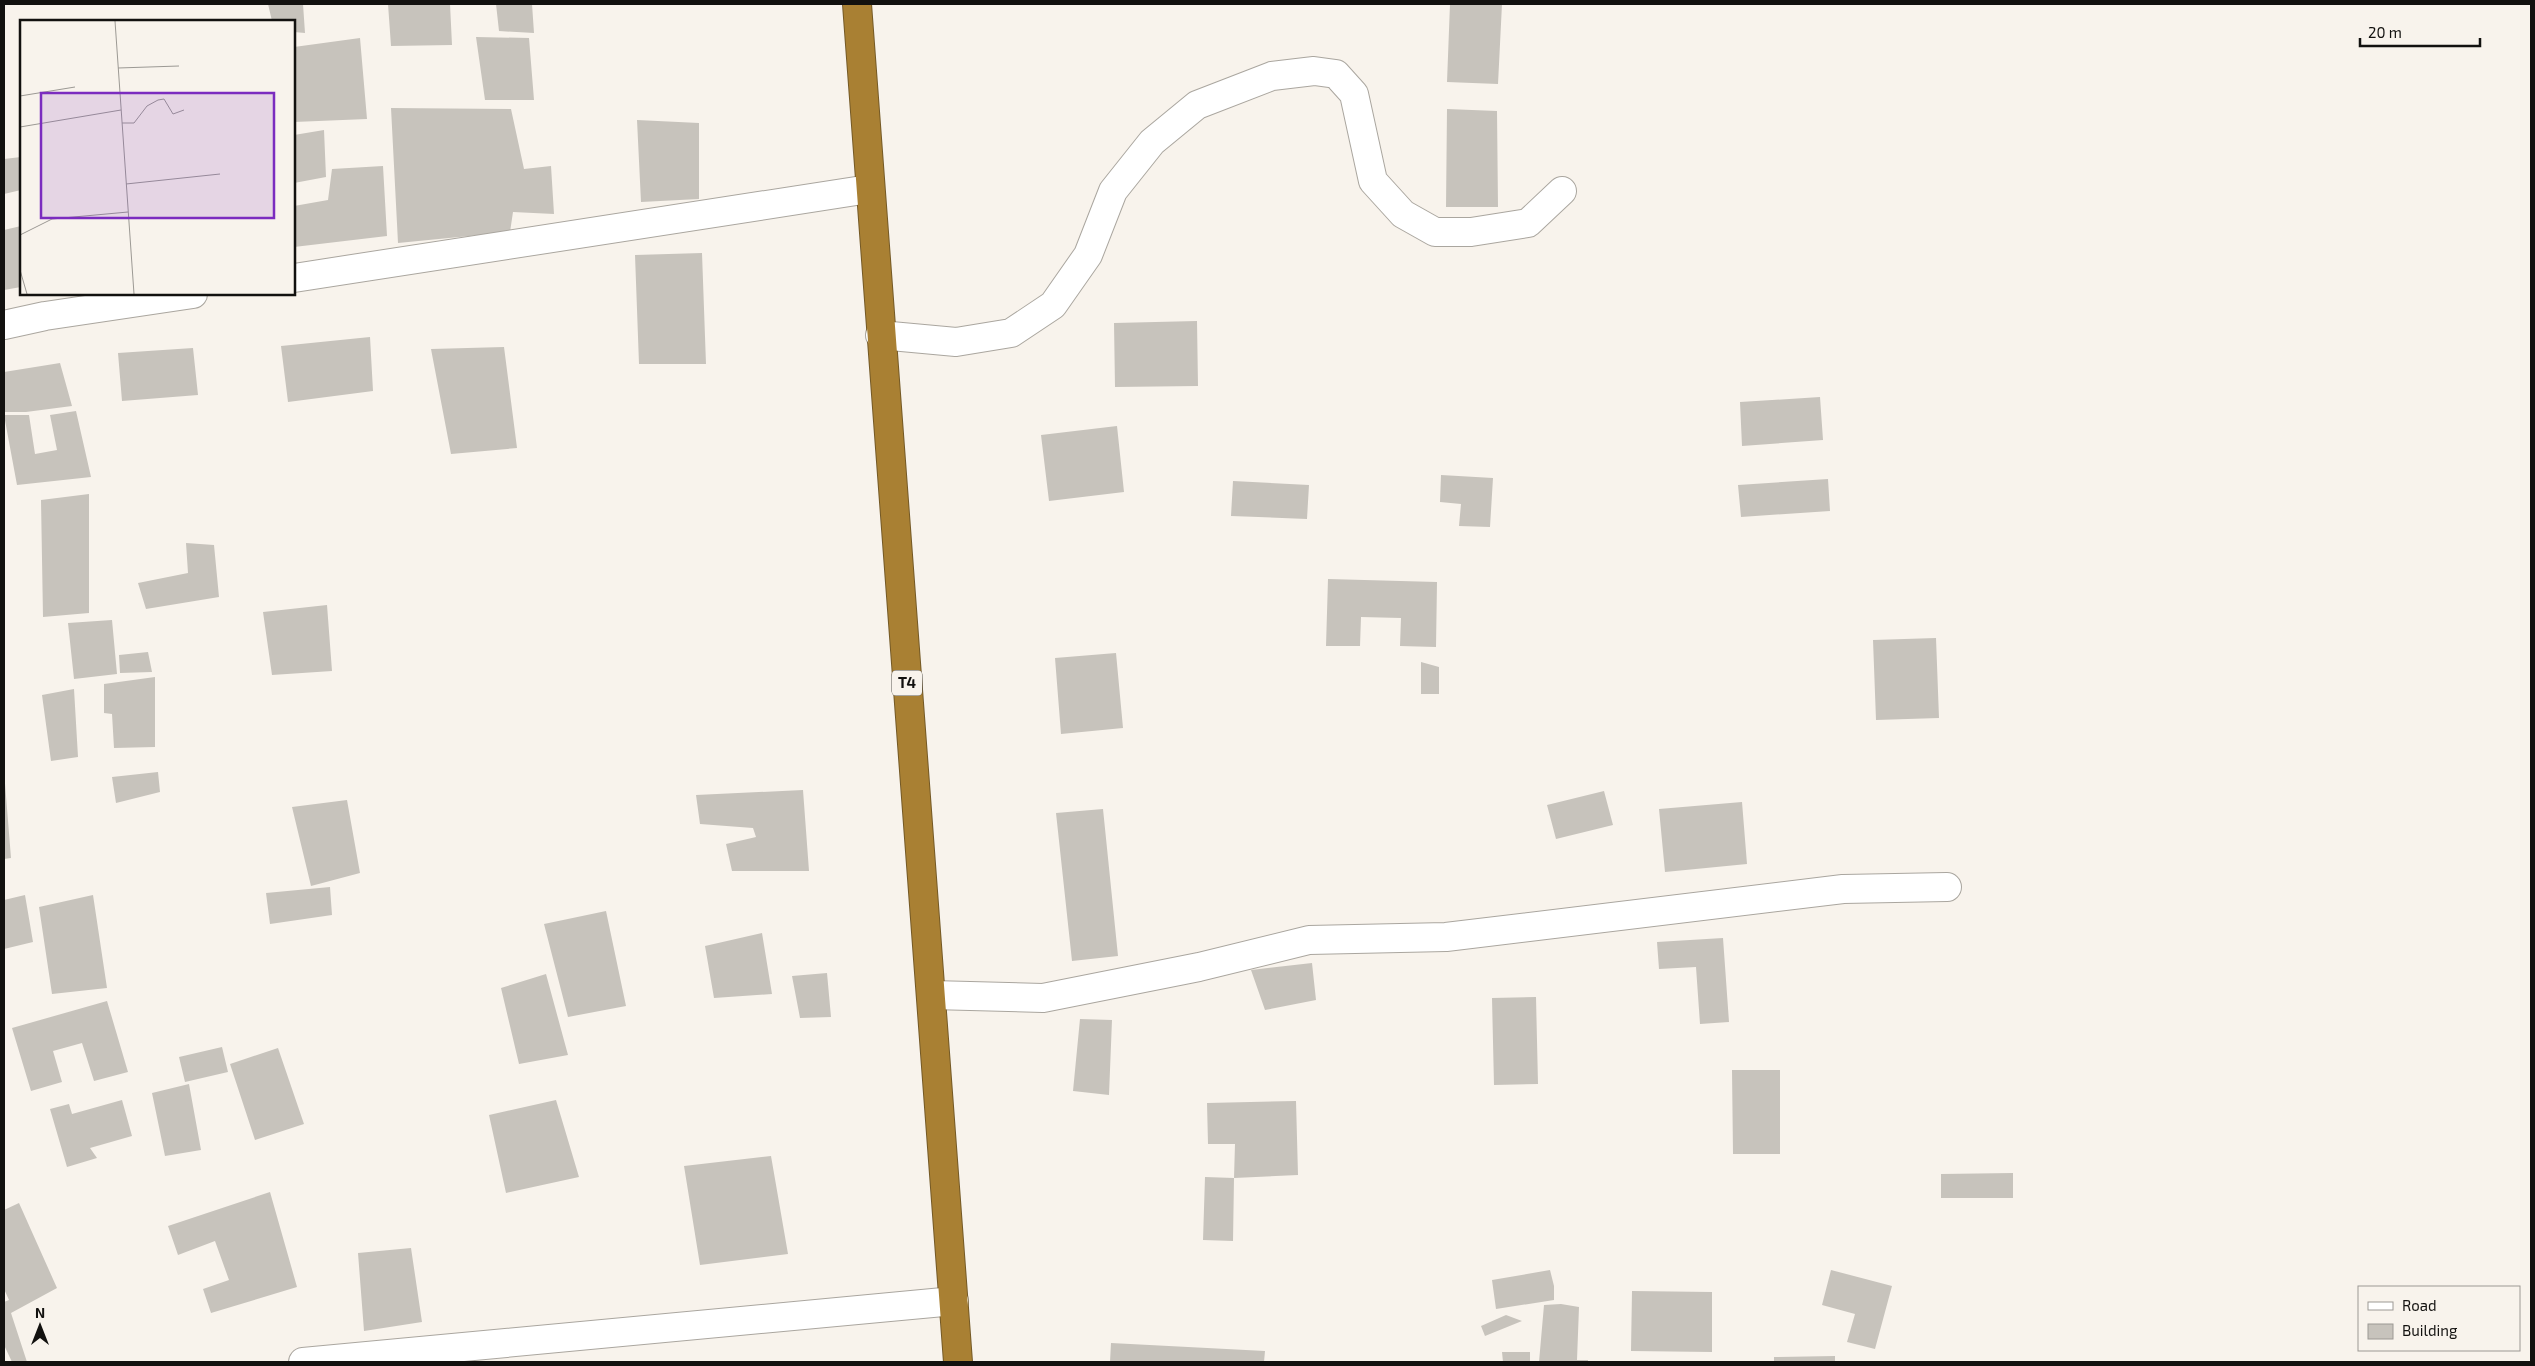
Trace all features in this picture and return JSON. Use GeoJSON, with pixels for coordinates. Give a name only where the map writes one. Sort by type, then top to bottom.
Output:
{"type":"FeatureCollection","features":[{"type":"Feature","properties":{"kind":"highway","name":"T4"},"geometry":{"type":"LineString","coordinates":[[857,4],[869,189],[932,995],[958,1362]]}},
{"type":"Feature","properties":{"kind":"street"},"geometry":{"type":"LineString","coordinates":[[880,335],[956,342],[1011,333],[1053,305],[1088,255],[1113,191],[1152,142],[1197,105],[1272,76],[1314,71],[1336,74],[1354,94],[1373,181],[1403,214],[1435,232],[1471,232],[1528,223],[1562,191]]}},
{"type":"Feature","properties":{"kind":"street"},"geometry":{"type":"LineString","coordinates":[[295,278],[869,189]]}},
{"type":"Feature","properties":{"kind":"street"},"geometry":{"type":"LineString","coordinates":[[4,325],[45,316],[186,295]]}},
{"type":"Feature","properties":{"kind":"street"},"geometry":{"type":"LineString","coordinates":[[932,995],[1043,998],[1199,967],[1309,940],[1446,937],[1843,889],[1947,887]]}},
{"type":"Feature","properties":{"kind":"street"},"geometry":{"type":"LineString","coordinates":[[302,1362],[954,1301]]}},
{"type":"Feature","properties":{"kind":"building"},"geometry":{"type":"Polygon","coordinates":[[[268,4],[303,4],[305,33],[295,32],[295,20],[272,20],[268,4]]]}},
{"type":"Feature","properties":{"kind":"building"},"geometry":{"type":"Polygon","coordinates":[[[388,4],[450,4],[452,45],[391,46],[388,4]]]}},
{"type":"Feature","properties":{"kind":"building"},"geometry":{"type":"Polygon","coordinates":[[[496,4],[532,4],[534,33],[499,31],[496,4]]]}},
{"type":"Feature","properties":{"kind":"building"},"geometry":{"type":"Polygon","coordinates":[[[1450,4],[1502,4],[1498,84],[1447,82],[1450,4]]]}},
{"type":"Feature","properties":{"kind":"building"},"geometry":{"type":"Polygon","coordinates":[[[476,37],[529,38],[534,100],[485,100],[476,37]]]}},
{"type":"Feature","properties":{"kind":"building"},"geometry":{"type":"Polygon","coordinates":[[[360,38],[367,119],[295,122],[295,47],[360,38]]]}},
{"type":"Feature","properties":{"kind":"building"},"geometry":{"type":"Polygon","coordinates":[[[391,108],[511,109],[524,169],[551,166],[554,214],[513,212],[510,232],[398,243],[391,108]]]}},
{"type":"Feature","properties":{"kind":"building"},"geometry":{"type":"Polygon","coordinates":[[[1447,109],[1497,111],[1498,207],[1446,207],[1447,109]]]}},
{"type":"Feature","properties":{"kind":"building"},"geometry":{"type":"Polygon","coordinates":[[[637,120],[699,123],[699,199],[641,202],[637,120]]]}},
{"type":"Feature","properties":{"kind":"building"},"geometry":{"type":"Polygon","coordinates":[[[324,130],[326,177],[295,183],[295,135],[324,130]]]}},
{"type":"Feature","properties":{"kind":"building"},"geometry":{"type":"Polygon","coordinates":[[[20,157],[20,190],[4,194],[4,159],[20,157]]]}},
{"type":"Feature","properties":{"kind":"building"},"geometry":{"type":"Polygon","coordinates":[[[383,166],[387,236],[295,247],[295,206],[328,200],[332,169],[383,166]]]}},
{"type":"Feature","properties":{"kind":"building"},"geometry":{"type":"Polygon","coordinates":[[[20,226],[20,287],[4,290],[4,230],[20,226]]]}},
{"type":"Feature","properties":{"kind":"building"},"geometry":{"type":"Polygon","coordinates":[[[702,253],[706,364],[639,364],[635,255],[702,253]]]}},
{"type":"Feature","properties":{"kind":"building"},"geometry":{"type":"Polygon","coordinates":[[[1197,321],[1198,386],[1115,387],[1114,323],[1197,321]]]}},
{"type":"Feature","properties":{"kind":"building"},"geometry":{"type":"Polygon","coordinates":[[[370,337],[373,391],[288,402],[281,346],[370,337]]]}},
{"type":"Feature","properties":{"kind":"building"},"geometry":{"type":"Polygon","coordinates":[[[504,347],[517,448],[451,454],[431,349],[504,347]]]}},
{"type":"Feature","properties":{"kind":"building"},"geometry":{"type":"Polygon","coordinates":[[[193,348],[198,395],[122,401],[118,353],[193,348]]]}},
{"type":"Feature","properties":{"kind":"building"},"geometry":{"type":"Polygon","coordinates":[[[60,363],[72,406],[26,412],[5,412],[4,372],[60,363]]]}},
{"type":"Feature","properties":{"kind":"building"},"geometry":{"type":"Polygon","coordinates":[[[1820,397],[1823,440],[1742,446],[1740,402],[1820,397]]]}},
{"type":"Feature","properties":{"kind":"building"},"geometry":{"type":"Polygon","coordinates":[[[76,411],[91,477],[17,485],[4,415],[29,415],[35,454],[57,450],[50,415],[76,411]]]}},
{"type":"Feature","properties":{"kind":"building"},"geometry":{"type":"Polygon","coordinates":[[[1117,426],[1124,492],[1049,501],[1041,435],[1117,426]]]}},
{"type":"Feature","properties":{"kind":"building"},"geometry":{"type":"Polygon","coordinates":[[[1441,475],[1493,478],[1490,527],[1459,526],[1461,504],[1440,502],[1441,475]]]}},
{"type":"Feature","properties":{"kind":"building"},"geometry":{"type":"Polygon","coordinates":[[[1828,479],[1830,511],[1741,517],[1738,485],[1828,479]]]}},
{"type":"Feature","properties":{"kind":"building"},"geometry":{"type":"Polygon","coordinates":[[[1233,481],[1309,485],[1307,519],[1231,516],[1233,481]]]}},
{"type":"Feature","properties":{"kind":"building"},"geometry":{"type":"Polygon","coordinates":[[[89,494],[89,613],[43,617],[41,500],[89,494]]]}},
{"type":"Feature","properties":{"kind":"building"},"geometry":{"type":"Polygon","coordinates":[[[186,543],[214,545],[219,597],[146,609],[138,583],[188,573],[186,543]]]}},
{"type":"Feature","properties":{"kind":"building"},"geometry":{"type":"Polygon","coordinates":[[[1328,579],[1437,582],[1436,647],[1400,646],[1401,618],[1361,617],[1360,646],[1326,646],[1328,579]]]}},
{"type":"Feature","properties":{"kind":"building"},"geometry":{"type":"Polygon","coordinates":[[[327,605],[332,671],[272,675],[263,612],[327,605]]]}},
{"type":"Feature","properties":{"kind":"building"},"geometry":{"type":"Polygon","coordinates":[[[112,620],[117,674],[74,679],[68,623],[112,620]]]}},
{"type":"Feature","properties":{"kind":"building"},"geometry":{"type":"Polygon","coordinates":[[[1936,638],[1939,718],[1876,720],[1873,640],[1936,638]]]}},
{"type":"Feature","properties":{"kind":"building"},"geometry":{"type":"Polygon","coordinates":[[[148,652],[152,672],[120,673],[119,655],[148,652]]]}},
{"type":"Feature","properties":{"kind":"building"},"geometry":{"type":"Polygon","coordinates":[[[1116,653],[1123,728],[1061,734],[1055,658],[1116,653]]]}},
{"type":"Feature","properties":{"kind":"building"},"geometry":{"type":"Polygon","coordinates":[[[1421,662],[1439,667],[1439,694],[1421,694],[1421,662]]]}},
{"type":"Feature","properties":{"kind":"building"},"geometry":{"type":"Polygon","coordinates":[[[155,677],[155,747],[114,748],[112,714],[104,713],[104,684],[155,677]]]}},
{"type":"Feature","properties":{"kind":"building"},"geometry":{"type":"Polygon","coordinates":[[[74,689],[78,757],[51,761],[42,695],[74,689]]]}},
{"type":"Feature","properties":{"kind":"building"},"geometry":{"type":"Polygon","coordinates":[[[4,771],[11,858],[4,859],[4,771]]]}},
{"type":"Feature","properties":{"kind":"building"},"geometry":{"type":"Polygon","coordinates":[[[158,772],[160,792],[116,803],[112,777],[158,772]]]}},
{"type":"Feature","properties":{"kind":"building"},"geometry":{"type":"Polygon","coordinates":[[[803,790],[809,871],[732,871],[726,844],[756,837],[753,828],[700,824],[696,795],[803,790]]]}},
{"type":"Feature","properties":{"kind":"building"},"geometry":{"type":"Polygon","coordinates":[[[1604,791],[1613,825],[1556,839],[1547,805],[1604,791]]]}},
{"type":"Feature","properties":{"kind":"building"},"geometry":{"type":"Polygon","coordinates":[[[347,800],[360,873],[311,886],[292,807],[347,800]]]}},
{"type":"Feature","properties":{"kind":"building"},"geometry":{"type":"Polygon","coordinates":[[[1742,802],[1747,864],[1665,872],[1659,809],[1742,802]]]}},
{"type":"Feature","properties":{"kind":"building"},"geometry":{"type":"Polygon","coordinates":[[[1103,809],[1118,956],[1072,961],[1056,813],[1103,809]]]}},
{"type":"Feature","properties":{"kind":"building"},"geometry":{"type":"Polygon","coordinates":[[[330,887],[332,915],[270,924],[266,893],[330,887]]]}},
{"type":"Feature","properties":{"kind":"building"},"geometry":{"type":"Polygon","coordinates":[[[25,895],[33,942],[4,949],[4,900],[25,895]]]}},
{"type":"Feature","properties":{"kind":"building"},"geometry":{"type":"Polygon","coordinates":[[[93,895],[107,988],[52,994],[39,907],[93,895]]]}},
{"type":"Feature","properties":{"kind":"building"},"geometry":{"type":"Polygon","coordinates":[[[606,911],[626,1006],[568,1017],[544,924],[606,911]]]}},
{"type":"Feature","properties":{"kind":"building"},"geometry":{"type":"Polygon","coordinates":[[[762,933],[772,994],[714,998],[705,946],[762,933]]]}},
{"type":"Feature","properties":{"kind":"building"},"geometry":{"type":"Polygon","coordinates":[[[1723,938],[1729,1022],[1700,1024],[1696,967],[1659,969],[1657,942],[1723,938]]]}},
{"type":"Feature","properties":{"kind":"building"},"geometry":{"type":"Polygon","coordinates":[[[1312,963],[1316,1000],[1265,1010],[1251,970],[1312,963]]]}},
{"type":"Feature","properties":{"kind":"building"},"geometry":{"type":"Polygon","coordinates":[[[827,973],[831,1017],[800,1018],[792,976],[827,973]]]}},
{"type":"Feature","properties":{"kind":"building"},"geometry":{"type":"Polygon","coordinates":[[[546,974],[568,1055],[519,1064],[501,988],[546,974]]]}},
{"type":"Feature","properties":{"kind":"building"},"geometry":{"type":"Polygon","coordinates":[[[1536,997],[1538,1084],[1494,1085],[1492,998],[1536,997]]]}},
{"type":"Feature","properties":{"kind":"building"},"geometry":{"type":"Polygon","coordinates":[[[107,1001],[128,1072],[94,1081],[82,1043],[53,1051],[62,1082],[31,1091],[12,1028],[107,1001]]]}},
{"type":"Feature","properties":{"kind":"building"},"geometry":{"type":"Polygon","coordinates":[[[1080,1019],[1112,1020],[1109,1095],[1073,1091],[1080,1019]]]}},
{"type":"Feature","properties":{"kind":"building"},"geometry":{"type":"Polygon","coordinates":[[[222,1047],[228,1072],[185,1082],[179,1057],[222,1047]]]}},
{"type":"Feature","properties":{"kind":"building"},"geometry":{"type":"Polygon","coordinates":[[[278,1048],[304,1124],[255,1140],[230,1064],[278,1048]]]}},
{"type":"Feature","properties":{"kind":"building"},"geometry":{"type":"Polygon","coordinates":[[[1732,1070],[1780,1070],[1780,1154],[1733,1154],[1732,1070]]]}},
{"type":"Feature","properties":{"kind":"building"},"geometry":{"type":"Polygon","coordinates":[[[189,1084],[201,1150],[165,1156],[152,1093],[189,1084]]]}},
{"type":"Feature","properties":{"kind":"building"},"geometry":{"type":"Polygon","coordinates":[[[122,1100],[132,1136],[90,1148],[97,1158],[67,1167],[50,1109],[69,1104],[72,1114],[122,1100]]]}},
{"type":"Feature","properties":{"kind":"building"},"geometry":{"type":"Polygon","coordinates":[[[556,1100],[579,1177],[506,1193],[489,1115],[556,1100]]]}},
{"type":"Feature","properties":{"kind":"building"},"geometry":{"type":"Polygon","coordinates":[[[1296,1101],[1298,1175],[1234,1178],[1235,1144],[1208,1144],[1207,1103],[1296,1101]]]}},
{"type":"Feature","properties":{"kind":"building"},"geometry":{"type":"Polygon","coordinates":[[[771,1156],[788,1254],[700,1265],[684,1166],[771,1156]]]}},
{"type":"Feature","properties":{"kind":"building"},"geometry":{"type":"Polygon","coordinates":[[[2013,1173],[2013,1198],[1941,1198],[1941,1174],[2013,1173]]]}},
{"type":"Feature","properties":{"kind":"building"},"geometry":{"type":"Polygon","coordinates":[[[1205,1177],[1234,1178],[1233,1241],[1203,1240],[1205,1177]]]}},
{"type":"Feature","properties":{"kind":"building"},"geometry":{"type":"Polygon","coordinates":[[[270,1192],[297,1287],[211,1313],[203,1289],[229,1280],[215,1241],[178,1255],[168,1226],[270,1192]]]}},
{"type":"Feature","properties":{"kind":"building"},"geometry":{"type":"Polygon","coordinates":[[[19,1203],[57,1288],[11,1313],[27,1362],[12,1362],[4,1345],[4,1302],[9,1300],[4,1289],[4,1210],[19,1203]]]}},
{"type":"Feature","properties":{"kind":"building"},"geometry":{"type":"Polygon","coordinates":[[[411,1248],[422,1322],[364,1331],[358,1253],[411,1248]]]}},
{"type":"Feature","properties":{"kind":"building"},"geometry":{"type":"Polygon","coordinates":[[[1550,1270],[1554,1286],[1554,1300],[1496,1309],[1492,1280],[1550,1270]]]}},
{"type":"Feature","properties":{"kind":"building"},"geometry":{"type":"Polygon","coordinates":[[[1831,1270],[1892,1286],[1875,1349],[1847,1342],[1855,1314],[1822,1305],[1831,1270]]]}},
{"type":"Feature","properties":{"kind":"building"},"geometry":{"type":"Polygon","coordinates":[[[1632,1291],[1712,1292],[1712,1352],[1631,1351],[1632,1291]]]}},
{"type":"Feature","properties":{"kind":"building"},"geometry":{"type":"Polygon","coordinates":[[[1561,1304],[1579,1307],[1577,1360],[1588,1360],[1588,1362],[1539,1362],[1544,1305],[1561,1304]]]}},
{"type":"Feature","properties":{"kind":"building"},"geometry":{"type":"Polygon","coordinates":[[[1506,1315],[1522,1321],[1485,1336],[1481,1326],[1506,1315]]]}},
{"type":"Feature","properties":{"kind":"building"},"geometry":{"type":"Polygon","coordinates":[[[1111,1343],[1265,1351],[1264,1362],[1110,1362],[1111,1343]]]}},
{"type":"Feature","properties":{"kind":"building"},"geometry":{"type":"Polygon","coordinates":[[[1502,1352],[1530,1352],[1530,1362],[1503,1362],[1502,1352]]]}},
{"type":"Feature","properties":{"kind":"building"},"geometry":{"type":"Polygon","coordinates":[[[1835,1356],[1835,1362],[1774,1362],[1774,1357],[1835,1356]]]}}]}
